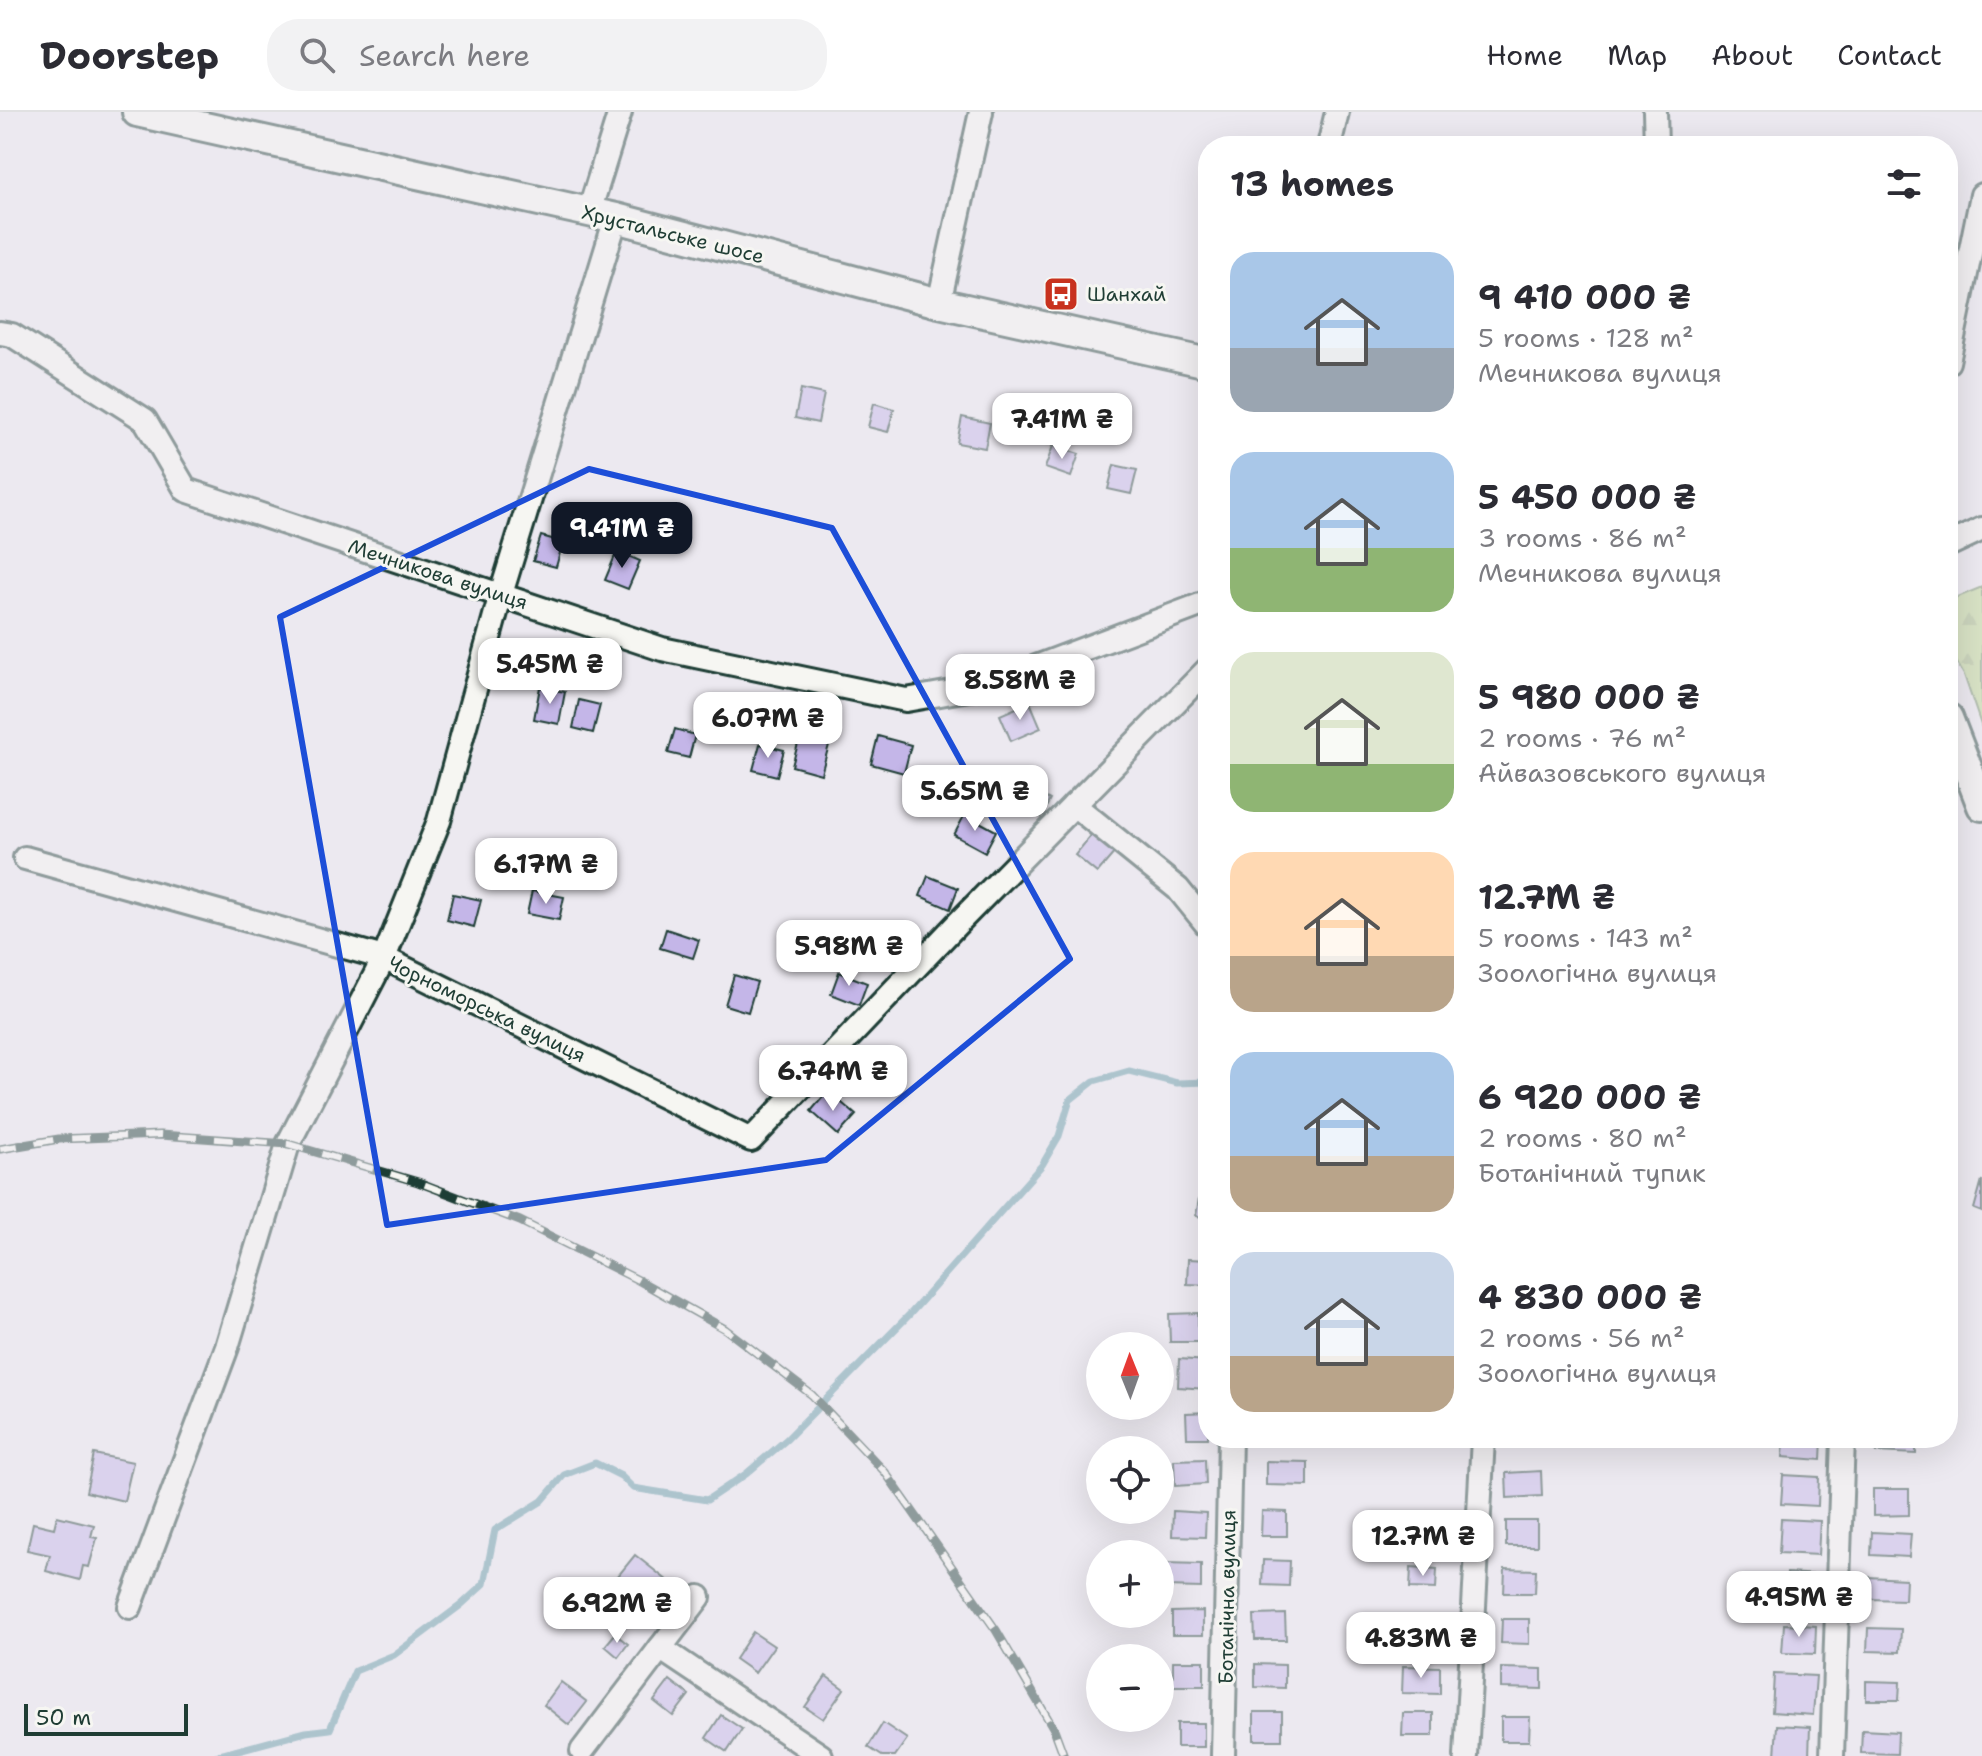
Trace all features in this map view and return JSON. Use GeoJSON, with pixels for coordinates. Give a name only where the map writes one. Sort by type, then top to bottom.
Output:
{"type":"FeatureCollection","features":[{"type":"Feature","properties":{"kind":"street","name":"Хрустальське шосе"},"geometry":{"type":"LineString","coordinates":[[137,112],[603,215],[939,303],[1198,361]]}},
{"type":"Feature","properties":{"kind":"street"},"geometry":{"type":"LineString","coordinates":[[130,1607],[227,1347],[288,1144],[384,958],[439,821],[603,215],[620,112]]}},
{"type":"Feature","properties":{"kind":"street"},"geometry":{"type":"LineString","coordinates":[[939,303],[981,112]]}},
{"type":"Feature","properties":{"kind":"street"},"geometry":{"type":"LineString","coordinates":[[1331,136],[1337,112]]}},
{"type":"Feature","properties":{"kind":"street"},"geometry":{"type":"LineString","coordinates":[[1655,112],[1656,136]]}},
{"type":"Feature","properties":{"kind":"street"},"geometry":{"type":"LineString","coordinates":[[1958,313],[1982,195]]}},
{"type":"Feature","properties":{"kind":"street","name":"Мечникова вулиця"},"geometry":{"type":"LineString","coordinates":[[0,333],[12,335],[145,420],[186,490],[662,649],[906,700],[986,686],[1198,606]]}},
{"type":"Feature","properties":{"kind":"street"},"geometry":{"type":"LineString","coordinates":[[1958,540],[1982,529]]}},
{"type":"Feature","properties":{"kind":"street"},"geometry":{"type":"LineString","coordinates":[[1198,679],[1074,805],[1178,889],[1198,914]]}},
{"type":"Feature","properties":{"kind":"street"},"geometry":{"type":"LineString","coordinates":[[1958,744],[1982,806]]}},
{"type":"Feature","properties":{"kind":"street","name":"Чорноморська вулиця"},"geometry":{"type":"LineString","coordinates":[[25,858],[384,958],[751,1140],[1074,805]]}},
{"type":"Feature","properties":{"kind":"street","name":"Ботанічна вулиця"},"geometry":{"type":"LineString","coordinates":[[1223,1756],[1230,1448]]}},
{"type":"Feature","properties":{"kind":"street"},"geometry":{"type":"LineString","coordinates":[[1466,1756],[1482,1448]]}},
{"type":"Feature","properties":{"kind":"street"},"geometry":{"type":"LineString","coordinates":[[1832,1756],[1843,1448]]}},
{"type":"Feature","properties":{"kind":"street"},"geometry":{"type":"LineString","coordinates":[[582,1751],[699,1597]]}},
{"type":"Feature","properties":{"kind":"street"},"geometry":{"type":"LineString","coordinates":[[660,1648],[821,1756]]}},
{"type":"Feature","properties":{"kind":"highlighted area"},"geometry":{"type":"Polygon","coordinates":[[[589,469],[832,528],[1070,959],[826,1160],[387,1225],[280,617],[589,469]]]}},
{"type":"Feature","properties":{"kind":"green space"},"geometry":{"type":"Polygon","coordinates":[[[1982,587],[1982,728],[1958,664],[1958,597],[1982,587]]]}},
{"type":"Feature","properties":{"kind":"building"},"geometry":{"type":"Polygon","coordinates":[[[801,389],[824,394],[818,423],[795,418],[801,389]]]}},
{"type":"Feature","properties":{"kind":"building"},"geometry":{"type":"Polygon","coordinates":[[[874,403],[894,409],[888,432],[868,427],[874,403]]]}},
{"type":"Feature","properties":{"kind":"building"},"geometry":{"type":"Polygon","coordinates":[[[962,417],[990,423],[985,448],[957,443],[962,417]]]}},
{"type":"Feature","properties":{"kind":"building"},"geometry":{"type":"Polygon","coordinates":[[[1053,446],[1079,454],[1071,477],[1045,468],[1053,446]]]}},
{"type":"Feature","properties":{"kind":"building"},"geometry":{"type":"Polygon","coordinates":[[[1114,465],[1137,470],[1131,494],[1108,489],[1114,465]]]}},
{"type":"Feature","properties":{"kind":"building"},"geometry":{"type":"Polygon","coordinates":[[[541,536],[563,542],[556,567],[533,561],[541,536]]]}},
{"type":"Feature","properties":{"kind":"building"},"geometry":{"type":"Polygon","coordinates":[[[617,551],[640,561],[628,589],[605,580],[617,551]]]}},
{"type":"Feature","properties":{"kind":"building"},"geometry":{"type":"Polygon","coordinates":[[[540,687],[565,692],[559,724],[534,719],[540,687]]]}},
{"type":"Feature","properties":{"kind":"building"},"geometry":{"type":"Polygon","coordinates":[[[579,700],[600,705],[593,733],[573,728],[579,700]]]}},
{"type":"Feature","properties":{"kind":"building"},"geometry":{"type":"Polygon","coordinates":[[[1030,702],[1041,728],[1011,741],[1000,715],[1030,702]]]}},
{"type":"Feature","properties":{"kind":"building"},"geometry":{"type":"Polygon","coordinates":[[[675,729],[695,735],[689,758],[668,753],[675,729]]]}},
{"type":"Feature","properties":{"kind":"building"},"geometry":{"type":"Polygon","coordinates":[[[800,736],[829,745],[821,774],[792,766],[800,736]]]}},
{"type":"Feature","properties":{"kind":"building"},"geometry":{"type":"Polygon","coordinates":[[[878,736],[911,745],[904,773],[871,764],[878,736]]]}},
{"type":"Feature","properties":{"kind":"building"},"geometry":{"type":"Polygon","coordinates":[[[760,744],[784,750],[777,776],[753,770],[760,744]]]}},
{"type":"Feature","properties":{"kind":"building"},"geometry":{"type":"Polygon","coordinates":[[[1028,789],[1050,800],[1041,817],[1019,806],[1028,789]]]}},
{"type":"Feature","properties":{"kind":"building"},"geometry":{"type":"Polygon","coordinates":[[[965,814],[996,831],[985,852],[954,835],[965,814]]]}},
{"type":"Feature","properties":{"kind":"building"},"geometry":{"type":"Polygon","coordinates":[[[1093,833],[1115,852],[1097,873],[1075,855],[1093,833]]]}},
{"type":"Feature","properties":{"kind":"building"},"geometry":{"type":"Polygon","coordinates":[[[928,876],[958,888],[950,909],[920,896],[928,876]]]}},
{"type":"Feature","properties":{"kind":"building"},"geometry":{"type":"Polygon","coordinates":[[[532,891],[564,897],[559,920],[527,914],[532,891]]]}},
{"type":"Feature","properties":{"kind":"building"},"geometry":{"type":"Polygon","coordinates":[[[453,894],[481,900],[474,927],[447,920],[453,894]]]}},
{"type":"Feature","properties":{"kind":"building"},"geometry":{"type":"Polygon","coordinates":[[[666,929],[699,940],[693,958],[660,948],[666,929]]]}},
{"type":"Feature","properties":{"kind":"building"},"geometry":{"type":"Polygon","coordinates":[[[880,933],[905,947],[894,967],[869,953],[880,933]]]}},
{"type":"Feature","properties":{"kind":"building"},"geometry":{"type":"Polygon","coordinates":[[[839,972],[867,983],[859,1005],[831,994],[839,972]]]}},
{"type":"Feature","properties":{"kind":"building"},"geometry":{"type":"Polygon","coordinates":[[[734,975],[757,982],[748,1012],[725,1005],[734,975]]]}},
{"type":"Feature","properties":{"kind":"building"},"geometry":{"type":"Polygon","coordinates":[[[828,1091],[856,1115],[838,1135],[811,1111],[828,1091]]]}},
{"type":"Feature","properties":{"kind":"building"},"geometry":{"type":"Polygon","coordinates":[[[1982,1180],[1982,1212],[1974,1209],[1982,1180]]]}},
{"type":"Feature","properties":{"kind":"building"},"geometry":{"type":"Polygon","coordinates":[[[1188,1259],[1198,1260],[1198,1285],[1187,1284],[1188,1259]]]}},
{"type":"Feature","properties":{"kind":"building"},"geometry":{"type":"Polygon","coordinates":[[[1198,1313],[1198,1342],[1174,1342],[1174,1332],[1170,1332],[1169,1314],[1198,1313]]]}},
{"type":"Feature","properties":{"kind":"building"},"geometry":{"type":"Polygon","coordinates":[[[1179,1359],[1198,1360],[1198,1388],[1178,1387],[1179,1359]]]}},
{"type":"Feature","properties":{"kind":"building"},"geometry":{"type":"Polygon","coordinates":[[[1198,1412],[1198,1438],[1187,1438],[1186,1413],[1198,1412]]]}},
{"type":"Feature","properties":{"kind":"building"},"geometry":{"type":"Polygon","coordinates":[[[1783,1448],[1822,1448],[1821,1460],[1783,1457],[1783,1448]]]}},
{"type":"Feature","properties":{"kind":"building"},"geometry":{"type":"Polygon","coordinates":[[[1876,1448],[1916,1448],[1916,1454],[1876,1452],[1876,1448]]]}},
{"type":"Feature","properties":{"kind":"building"},"geometry":{"type":"Polygon","coordinates":[[[94,1454],[133,1462],[124,1501],[86,1492],[94,1454]]]}},
{"type":"Feature","properties":{"kind":"building"},"geometry":{"type":"Polygon","coordinates":[[[1205,1459],[1206,1484],[1175,1486],[1174,1460],[1205,1459]]]}},
{"type":"Feature","properties":{"kind":"building"},"geometry":{"type":"Polygon","coordinates":[[[1266,1461],[1308,1462],[1308,1486],[1266,1485],[1266,1461]]]}},
{"type":"Feature","properties":{"kind":"building"},"geometry":{"type":"Polygon","coordinates":[[[1541,1471],[1542,1496],[1507,1498],[1506,1473],[1541,1471]]]}},
{"type":"Feature","properties":{"kind":"building"},"geometry":{"type":"Polygon","coordinates":[[[1783,1475],[1819,1477],[1818,1506],[1781,1504],[1783,1475]]]}},
{"type":"Feature","properties":{"kind":"building"},"geometry":{"type":"Polygon","coordinates":[[[1873,1489],[1909,1489],[1909,1515],[1873,1516],[1873,1489]]]}},
{"type":"Feature","properties":{"kind":"building"},"geometry":{"type":"Polygon","coordinates":[[[1174,1511],[1206,1513],[1205,1537],[1172,1536],[1174,1511]]]}},
{"type":"Feature","properties":{"kind":"building"},"geometry":{"type":"Polygon","coordinates":[[[1262,1511],[1287,1512],[1287,1536],[1261,1536],[1262,1511]]]}},
{"type":"Feature","properties":{"kind":"building"},"geometry":{"type":"Polygon","coordinates":[[[1416,1515],[1445,1515],[1445,1541],[1416,1541],[1416,1515]]]}},
{"type":"Feature","properties":{"kind":"building"},"geometry":{"type":"Polygon","coordinates":[[[57,1516],[94,1525],[91,1537],[97,1538],[89,1567],[83,1566],[80,1580],[46,1571],[50,1555],[27,1550],[33,1523],[54,1528],[57,1516]]]}},
{"type":"Feature","properties":{"kind":"building"},"geometry":{"type":"Polygon","coordinates":[[[1781,1519],[1820,1521],[1818,1555],[1779,1553],[1781,1519]]]}},
{"type":"Feature","properties":{"kind":"building"},"geometry":{"type":"Polygon","coordinates":[[[1506,1521],[1537,1521],[1537,1546],[1506,1546],[1506,1521]]]}},
{"type":"Feature","properties":{"kind":"building"},"geometry":{"type":"Polygon","coordinates":[[[1872,1532],[1911,1534],[1909,1557],[1871,1555],[1872,1532]]]}},
{"type":"Feature","properties":{"kind":"building"},"geometry":{"type":"Polygon","coordinates":[[[635,1555],[673,1585],[650,1613],[613,1582],[635,1555]]]}},
{"type":"Feature","properties":{"kind":"building"},"geometry":{"type":"Polygon","coordinates":[[[1263,1560],[1290,1561],[1289,1586],[1262,1585],[1263,1560]]]}},
{"type":"Feature","properties":{"kind":"building"},"geometry":{"type":"Polygon","coordinates":[[[1174,1563],[1201,1564],[1201,1588],[1174,1587],[1174,1563]]]}},
{"type":"Feature","properties":{"kind":"building"},"geometry":{"type":"Polygon","coordinates":[[[1411,1567],[1437,1569],[1436,1589],[1410,1588],[1411,1567]]]}},
{"type":"Feature","properties":{"kind":"building"},"geometry":{"type":"Polygon","coordinates":[[[1505,1569],[1536,1570],[1535,1593],[1504,1593],[1505,1569]]]}},
{"type":"Feature","properties":{"kind":"building"},"geometry":{"type":"Polygon","coordinates":[[[1787,1573],[1819,1575],[1817,1604],[1785,1603],[1787,1573]]]}},
{"type":"Feature","properties":{"kind":"building"},"geometry":{"type":"Polygon","coordinates":[[[1868,1577],[1906,1579],[1905,1600],[1867,1599],[1868,1577]]]}},
{"type":"Feature","properties":{"kind":"building"},"geometry":{"type":"Polygon","coordinates":[[[1203,1611],[1203,1635],[1172,1635],[1174,1612],[1203,1611]]]}},
{"type":"Feature","properties":{"kind":"building"},"geometry":{"type":"Polygon","coordinates":[[[1285,1614],[1286,1640],[1255,1640],[1254,1615],[1285,1614]]]}},
{"type":"Feature","properties":{"kind":"building"},"geometry":{"type":"Polygon","coordinates":[[[1402,1616],[1437,1616],[1437,1641],[1402,1641],[1402,1616]]]}},
{"type":"Feature","properties":{"kind":"building"},"geometry":{"type":"Polygon","coordinates":[[[1502,1619],[1529,1619],[1529,1644],[1501,1643],[1502,1619]]]}},
{"type":"Feature","properties":{"kind":"building"},"geometry":{"type":"Polygon","coordinates":[[[1784,1624],[1816,1626],[1815,1654],[1782,1653],[1784,1624]]]}},
{"type":"Feature","properties":{"kind":"building"},"geometry":{"type":"Polygon","coordinates":[[[1868,1628],[1901,1629],[1900,1652],[1867,1651],[1868,1628]]]}},
{"type":"Feature","properties":{"kind":"building"},"geometry":{"type":"Polygon","coordinates":[[[753,1632],[774,1646],[755,1673],[735,1659],[753,1632]]]}},
{"type":"Feature","properties":{"kind":"building"},"geometry":{"type":"Polygon","coordinates":[[[615,1634],[628,1644],[618,1657],[605,1646],[615,1634]]]}},
{"type":"Feature","properties":{"kind":"building"},"geometry":{"type":"Polygon","coordinates":[[[1174,1661],[1204,1661],[1204,1686],[1174,1686],[1174,1661]]]}},
{"type":"Feature","properties":{"kind":"building"},"geometry":{"type":"Polygon","coordinates":[[[1255,1664],[1285,1665],[1285,1688],[1255,1687],[1255,1664]]]}},
{"type":"Feature","properties":{"kind":"building"},"geometry":{"type":"Polygon","coordinates":[[[1403,1666],[1440,1667],[1440,1694],[1402,1693],[1403,1666]]]}},
{"type":"Feature","properties":{"kind":"building"},"geometry":{"type":"Polygon","coordinates":[[[1501,1668],[1542,1669],[1542,1689],[1501,1688],[1501,1668]]]}},
{"type":"Feature","properties":{"kind":"building"},"geometry":{"type":"Polygon","coordinates":[[[1774,1674],[1816,1676],[1813,1715],[1772,1712],[1774,1674]]]}},
{"type":"Feature","properties":{"kind":"building"},"geometry":{"type":"Polygon","coordinates":[[[826,1676],[844,1689],[823,1719],[805,1707],[826,1676]]]}},
{"type":"Feature","properties":{"kind":"building"},"geometry":{"type":"Polygon","coordinates":[[[670,1680],[689,1695],[673,1716],[654,1701],[670,1680]]]}},
{"type":"Feature","properties":{"kind":"building"},"geometry":{"type":"Polygon","coordinates":[[[1866,1681],[1900,1682],[1899,1700],[1866,1700],[1866,1681]]]}},
{"type":"Feature","properties":{"kind":"building"},"geometry":{"type":"Polygon","coordinates":[[[561,1682],[587,1702],[569,1725],[544,1705],[561,1682]]]}},
{"type":"Feature","properties":{"kind":"building"},"geometry":{"type":"Polygon","coordinates":[[[1254,1712],[1282,1712],[1282,1740],[1254,1740],[1254,1712]]]}},
{"type":"Feature","properties":{"kind":"building"},"geometry":{"type":"Polygon","coordinates":[[[1403,1713],[1433,1713],[1433,1736],[1402,1736],[1403,1713]]]}},
{"type":"Feature","properties":{"kind":"building"},"geometry":{"type":"Polygon","coordinates":[[[721,1715],[742,1729],[727,1752],[706,1738],[721,1715]]]}},
{"type":"Feature","properties":{"kind":"building"},"geometry":{"type":"Polygon","coordinates":[[[1501,1717],[1530,1717],[1529,1741],[1501,1741],[1501,1717]]]}},
{"type":"Feature","properties":{"kind":"building"},"geometry":{"type":"Polygon","coordinates":[[[883,1723],[907,1739],[895,1756],[882,1756],[868,1747],[883,1723]]]}},
{"type":"Feature","properties":{"kind":"building"},"geometry":{"type":"Polygon","coordinates":[[[1177,1723],[1204,1723],[1204,1747],[1177,1747],[1177,1723]]]}},
{"type":"Feature","properties":{"kind":"building"},"geometry":{"type":"Polygon","coordinates":[[[1777,1725],[1810,1727],[1809,1756],[1775,1756],[1777,1725]]]}},
{"type":"Feature","properties":{"kind":"building"},"geometry":{"type":"Polygon","coordinates":[[[1862,1730],[1898,1732],[1897,1754],[1861,1753],[1862,1730]]]}},
{"type":"Feature","properties":{"kind":"waterway"},"geometry":{"type":"LineString","coordinates":[[216,1756],[306,1732],[330,1729],[355,1671],[394,1655],[484,1584],[495,1530],[542,1501],[564,1475],[595,1463],[621,1476],[633,1488],[707,1500],[746,1474],[787,1439],[911,1313],[1042,1165],[1059,1136],[1070,1100],[1094,1081],[1129,1071],[1177,1083],[1198,1082]]}},
{"type":"Feature","properties":{"kind":"railway"},"geometry":{"type":"LineString","coordinates":[[0,1149],[59,1139],[160,1135],[288,1144],[418,1182],[520,1221],[638,1280],[725,1329],[812,1395],[885,1472],[996,1630],[1054,1729],[1064,1756]]}},
{"type":"Feature","properties":{"kind":"place","name":"Шанхай"},"geometry":{"type":"Point","coordinates":[1061,294]}}]}
